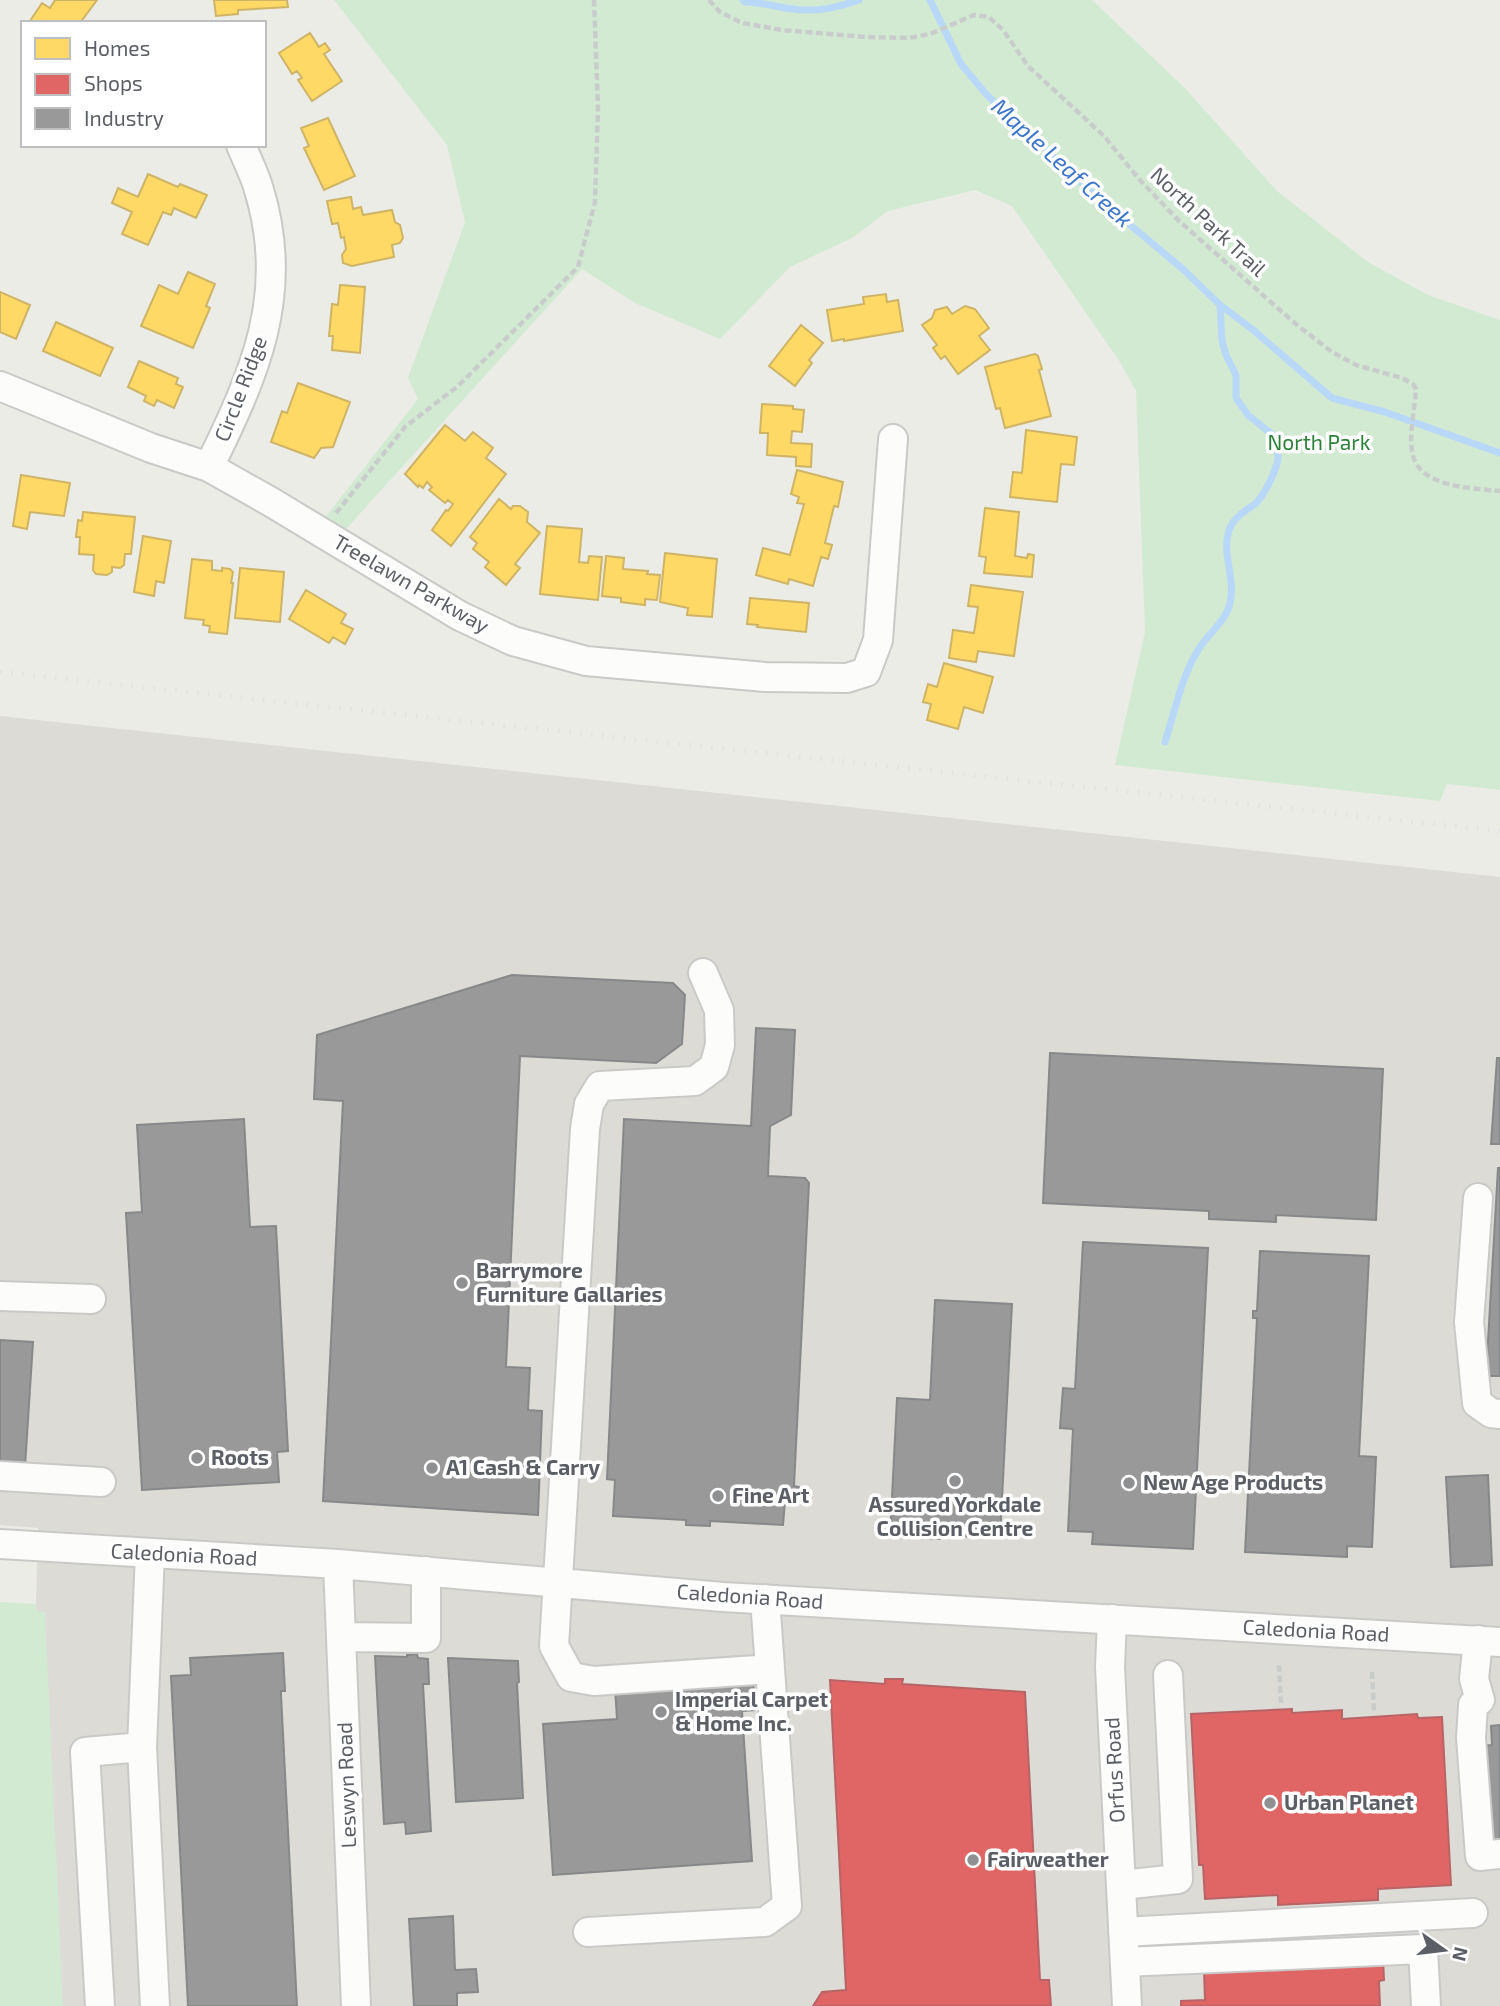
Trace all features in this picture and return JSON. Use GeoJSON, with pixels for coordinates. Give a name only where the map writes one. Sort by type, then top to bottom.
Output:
{"type":"FeatureCollection","features":[{"type":"Feature","properties":{"kind":"street","name":"Circle Ridge"},"geometry":{"type":"LineString","coordinates":[[209,467],[253,369],[269,313],[273,272],[267,228],[259,191],[242,147]]}},
{"type":"Feature","properties":{"kind":"street","name":"Treelawn Parkway"},"geometry":{"type":"LineString","coordinates":[[0,386],[151,448],[209,467],[460,616],[513,641],[586,661],[765,677],[847,678],[866,672],[878,640],[893,439]]}},
{"type":"Feature","properties":{"kind":"street"},"geometry":{"type":"LineString","coordinates":[[703,973],[719,1010],[720,1045],[714,1067],[695,1081],[600,1086],[589,1104],[585,1129],[554,1646],[571,1677],[594,1681],[770,1669]]}},
{"type":"Feature","properties":{"kind":"street"},"geometry":{"type":"LineString","coordinates":[[1478,1198],[1469,1322],[1477,1403],[1491,1413],[1500,1414]]}},
{"type":"Feature","properties":{"kind":"street"},"geometry":{"type":"LineString","coordinates":[[0,1296],[91,1299]]}},
{"type":"Feature","properties":{"kind":"street"},"geometry":{"type":"LineString","coordinates":[[0,1476],[101,1482]]}},
{"type":"Feature","properties":{"kind":"street","name":"Caledonia Road"},"geometry":{"type":"LineString","coordinates":[[0,1544],[338,1564],[765,1599],[1489,1641]]}},
{"type":"Feature","properties":{"kind":"street"},"geometry":{"type":"LineString","coordinates":[[150,1553],[142,1747],[155,2006]]}},
{"type":"Feature","properties":{"kind":"street","name":"Leswyn Road"},"geometry":{"type":"LineString","coordinates":[[338,1564],[356,2006]]}},
{"type":"Feature","properties":{"kind":"street"},"geometry":{"type":"LineString","coordinates":[[341,1637],[426,1639],[426,1571]]}},
{"type":"Feature","properties":{"kind":"street"},"geometry":{"type":"LineString","coordinates":[[588,1932],[765,1922],[787,1906],[765,1599]]}},
{"type":"Feature","properties":{"kind":"street","name":"Orfus Road"},"geometry":{"type":"LineString","coordinates":[[1112,1619],[1110,1667],[1127,2006]]}},
{"type":"Feature","properties":{"kind":"street"},"geometry":{"type":"LineString","coordinates":[[1489,1641],[1474,1679],[1476,1703],[1471,1738],[1480,1856],[1500,1854]]}},
{"type":"Feature","properties":{"kind":"street"},"geometry":{"type":"LineString","coordinates":[[1121,1885],[1178,1879],[1168,1675]]}},
{"type":"Feature","properties":{"kind":"street"},"geometry":{"type":"LineString","coordinates":[[100,2006],[86,1752],[142,1747]]}},
{"type":"Feature","properties":{"kind":"street"},"geometry":{"type":"LineString","coordinates":[[1123,1932],[1474,1913]]}},
{"type":"Feature","properties":{"kind":"street"},"geometry":{"type":"LineString","coordinates":[[1125,1962],[1423,1949],[1426,2006]]}},
{"type":"Feature","properties":{"kind":"path"},"geometry":{"type":"LineString","coordinates":[[321,532],[405,427],[458,386],[578,267],[596,202],[594,0]]}},
{"type":"Feature","properties":{"kind":"path","name":"North Park Trail"},"geometry":{"type":"LineString","coordinates":[[709,0],[730,18],[782,30],[866,37],[909,38],[930,34],[974,15],[983,15],[994,20],[1028,66],[1104,136],[1139,179],[1179,221],[1297,325],[1332,352],[1356,365],[1413,384],[1416,397],[1413,455],[1427,476],[1443,482],[1500,491]]}},
{"type":"Feature","properties":{"kind":"path"},"geometry":{"type":"LineString","coordinates":[[1279,1665],[1280,1703]]}},
{"type":"Feature","properties":{"kind":"path"},"geometry":{"type":"LineString","coordinates":[[1372,1672],[1374,1712]]}},
{"type":"Feature","properties":{"kind":"shaded area"},"geometry":{"type":"Polygon","coordinates":[[[0,716],[1500,877],[1500,2006],[56,2006],[36,1604],[38,1528],[0,1525],[0,716]]]}},
{"type":"Feature","properties":{"kind":"green space","name":"North Park"},"geometry":{"type":"Polygon","coordinates":[[[334,0],[1092,0],[1185,88],[1277,191],[1368,262],[1428,295],[1500,320],[1500,790],[1447,784],[1440,801],[1115,765],[1145,632],[1136,391],[1120,362],[1012,206],[975,190],[888,211],[852,238],[790,267],[720,339],[635,303],[582,269],[346,529],[324,519],[418,399],[408,378],[465,222],[447,145],[334,0]]]}},
{"type":"Feature","properties":{"kind":"green space"},"geometry":{"type":"Polygon","coordinates":[[[0,1602],[36,1604],[36,1611],[45,1612],[63,2006],[0,2006],[0,1602]]]}},
{"type":"Feature","properties":{"kind":"building: Homes"},"geometry":{"type":"Polygon","coordinates":[[[55,0],[97,0],[81,21],[30,21],[42,3],[50,8],[55,0]]]}},
{"type":"Feature","properties":{"kind":"building: Homes"},"geometry":{"type":"Polygon","coordinates":[[[214,0],[287,0],[288,7],[238,10],[238,14],[216,16],[214,0]]]}},
{"type":"Feature","properties":{"kind":"building: Homes"},"geometry":{"type":"Polygon","coordinates":[[[310,33],[319,47],[325,43],[330,50],[324,54],[342,81],[312,101],[298,80],[302,78],[297,71],[292,74],[279,53],[310,33]]]}},
{"type":"Feature","properties":{"kind":"building: Homes"},"geometry":{"type":"Polygon","coordinates":[[[328,118],[355,176],[324,190],[304,148],[309,146],[301,128],[328,118]]]}},
{"type":"Feature","properties":{"kind":"building: Homes"},"geometry":{"type":"Polygon","coordinates":[[[148,174],[178,187],[180,184],[207,195],[196,218],[174,208],[171,215],[163,212],[148,245],[122,234],[132,212],[112,203],[118,188],[138,197],[148,174]]]}},
{"type":"Feature","properties":{"kind":"building: Homes"},"geometry":{"type":"Polygon","coordinates":[[[351,197],[353,209],[361,207],[363,215],[392,210],[403,238],[400,243],[392,245],[394,257],[352,266],[343,263],[342,255],[346,249],[344,237],[341,238],[338,223],[332,224],[327,201],[351,197]]]}},
{"type":"Feature","properties":{"kind":"building: Homes"},"geometry":{"type":"Polygon","coordinates":[[[188,272],[215,284],[206,306],[210,308],[193,348],[141,326],[159,285],[178,294],[188,272]]]}},
{"type":"Feature","properties":{"kind":"building: Homes"},"geometry":{"type":"Polygon","coordinates":[[[340,285],[365,287],[360,353],[332,350],[333,336],[329,336],[332,304],[338,305],[340,285]]]}},
{"type":"Feature","properties":{"kind":"building: Homes"},"geometry":{"type":"Polygon","coordinates":[[[0,292],[30,305],[16,339],[0,332],[0,292]]]}},
{"type":"Feature","properties":{"kind":"building: Homes"},"geometry":{"type":"Polygon","coordinates":[[[886,294],[887,302],[898,300],[903,331],[832,341],[827,310],[864,304],[863,297],[886,294]]]}},
{"type":"Feature","properties":{"kind":"building: Homes"},"geometry":{"type":"Polygon","coordinates":[[[965,306],[975,309],[989,328],[979,336],[990,350],[958,374],[945,356],[941,359],[933,348],[937,345],[922,325],[932,318],[935,310],[947,307],[952,314],[965,306]]]}},
{"type":"Feature","properties":{"kind":"building: Homes"},"geometry":{"type":"Polygon","coordinates":[[[56,322],[113,348],[100,376],[43,351],[56,322]]]}},
{"type":"Feature","properties":{"kind":"building: Homes"},"geometry":{"type":"Polygon","coordinates":[[[801,325],[823,343],[809,360],[812,363],[795,386],[769,366],[801,325]]]}},
{"type":"Feature","properties":{"kind":"building: Homes"},"geometry":{"type":"Polygon","coordinates":[[[1035,354],[1042,369],[1039,370],[1051,416],[1005,428],[1000,408],[996,409],[985,367],[1035,354]]]}},
{"type":"Feature","properties":{"kind":"building: Homes"},"geometry":{"type":"Polygon","coordinates":[[[139,361],[178,378],[176,384],[183,387],[174,408],[157,400],[154,406],[144,401],[146,396],[128,387],[139,361]]]}},
{"type":"Feature","properties":{"kind":"building: Homes"},"geometry":{"type":"Polygon","coordinates":[[[298,383],[350,402],[333,447],[321,448],[314,458],[271,442],[282,411],[287,413],[298,383]]]}},
{"type":"Feature","properties":{"kind":"building: Homes"},"geometry":{"type":"Polygon","coordinates":[[[762,404],[793,406],[793,409],[804,410],[802,432],[792,431],[791,443],[812,444],[811,467],[796,466],[796,457],[767,455],[768,433],[760,433],[762,404]]]}},
{"type":"Feature","properties":{"kind":"building: Homes"},"geometry":{"type":"Polygon","coordinates":[[[445,425],[465,441],[473,432],[493,448],[486,458],[506,474],[451,546],[432,530],[453,504],[448,500],[445,503],[429,490],[432,487],[427,482],[423,488],[419,485],[418,487],[405,474],[445,425]]]}},
{"type":"Feature","properties":{"kind":"building: Homes"},"geometry":{"type":"Polygon","coordinates":[[[1026,430],[1077,437],[1074,465],[1061,464],[1057,502],[1010,497],[1013,472],[1022,473],[1026,430]]]}},
{"type":"Feature","properties":{"kind":"building: Homes"},"geometry":{"type":"Polygon","coordinates":[[[797,470],[843,482],[838,507],[834,506],[825,543],[832,545],[828,559],[821,557],[813,586],[789,579],[788,584],[756,575],[763,548],[790,555],[804,504],[797,503],[799,497],[791,494],[797,470]]]}},
{"type":"Feature","properties":{"kind":"building: Homes"},"geometry":{"type":"Polygon","coordinates":[[[21,475],[70,483],[64,516],[30,512],[27,529],[13,526],[21,475]]]}},
{"type":"Feature","properties":{"kind":"building: Homes"},"geometry":{"type":"Polygon","coordinates":[[[499,499],[511,509],[513,506],[520,506],[528,512],[527,522],[540,533],[515,564],[520,568],[506,585],[485,567],[489,562],[473,549],[477,543],[470,537],[499,499]]]}},
{"type":"Feature","properties":{"kind":"building: Homes"},"geometry":{"type":"Polygon","coordinates":[[[985,508],[1019,512],[1015,556],[1027,558],[1028,554],[1034,555],[1032,577],[984,573],[986,557],[979,556],[985,508]]]}},
{"type":"Feature","properties":{"kind":"building: Homes"},"geometry":{"type":"Polygon","coordinates":[[[83,512],[135,517],[131,554],[125,554],[124,565],[120,568],[112,567],[112,572],[107,575],[96,574],[93,570],[94,555],[79,554],[80,537],[76,537],[78,520],[82,521],[83,512]]]}},
{"type":"Feature","properties":{"kind":"building: Homes"},"geometry":{"type":"Polygon","coordinates":[[[547,526],[582,529],[579,562],[588,563],[589,556],[602,557],[598,600],[540,594],[547,526]]]}},
{"type":"Feature","properties":{"kind":"building: Homes"},"geometry":{"type":"Polygon","coordinates":[[[143,536],[171,541],[164,583],[156,581],[154,596],[134,592],[143,536]]]}},
{"type":"Feature","properties":{"kind":"building: Homes"},"geometry":{"type":"Polygon","coordinates":[[[665,553],[717,559],[712,617],[687,615],[688,608],[660,602],[665,553]]]}},
{"type":"Feature","properties":{"kind":"building: Homes"},"geometry":{"type":"Polygon","coordinates":[[[606,556],[624,558],[623,569],[660,575],[657,600],[645,599],[645,605],[602,596],[606,556]]]}},
{"type":"Feature","properties":{"kind":"building: Homes"},"geometry":{"type":"Polygon","coordinates":[[[192,559],[212,561],[212,570],[222,571],[222,568],[233,572],[227,634],[209,632],[210,626],[203,625],[204,620],[185,618],[192,559]]]}},
{"type":"Feature","properties":{"kind":"building: Homes"},"geometry":{"type":"Polygon","coordinates":[[[240,568],[284,572],[280,622],[235,618],[240,568]]]}},
{"type":"Feature","properties":{"kind":"building: Homes"},"geometry":{"type":"Polygon","coordinates":[[[971,585],[1023,592],[1014,656],[978,651],[976,662],[949,658],[953,630],[974,633],[978,607],[968,606],[971,585]]]}},
{"type":"Feature","properties":{"kind":"building: Homes"},"geometry":{"type":"Polygon","coordinates":[[[306,590],[346,614],[341,623],[353,629],[345,644],[333,637],[329,643],[289,619],[306,590]]]}},
{"type":"Feature","properties":{"kind":"building: Homes"},"geometry":{"type":"Polygon","coordinates":[[[750,598],[809,603],[806,632],[747,624],[750,598]]]}},
{"type":"Feature","properties":{"kind":"building: Homes"},"geometry":{"type":"Polygon","coordinates":[[[944,663],[993,677],[983,713],[964,707],[958,729],[927,720],[931,704],[923,702],[928,684],[937,687],[944,663]]]}},
{"type":"Feature","properties":{"kind":"building: Shops"},"geometry":{"type":"Polygon","coordinates":[[[885,1679],[903,1679],[902,1684],[1025,1692],[1040,1980],[1049,1980],[1051,2006],[813,2006],[822,1992],[846,1990],[830,1680],[885,1684],[885,1679]]]}},
{"type":"Feature","properties":{"kind":"building: Shops"},"geometry":{"type":"Polygon","coordinates":[[[1292,1709],[1292,1713],[1342,1710],[1342,1719],[1417,1714],[1418,1718],[1442,1717],[1451,1885],[1378,1889],[1378,1900],[1278,1905],[1278,1895],[1205,1899],[1203,1865],[1199,1865],[1191,1714],[1292,1709]]]}},
{"type":"Feature","properties":{"kind":"building: Shops"},"geometry":{"type":"Polygon","coordinates":[[[1383,1959],[1384,1980],[1379,1981],[1380,2006],[1181,2006],[1181,2001],[1205,2000],[1204,1970],[1383,1959]]]}},
{"type":"Feature","properties":{"kind":"building: Industry"},"geometry":{"type":"Polygon","coordinates":[[[512,975],[673,983],[685,995],[682,1044],[656,1063],[520,1056],[506,1367],[530,1368],[528,1410],[542,1411],[538,1515],[323,1501],[343,1101],[314,1099],[317,1035],[512,975]]]}},
{"type":"Feature","properties":{"kind":"building: Industry"},"geometry":{"type":"Polygon","coordinates":[[[756,1028],[795,1030],[791,1115],[770,1126],[768,1176],[805,1178],[809,1183],[794,1486],[799,1487],[798,1502],[785,1501],[783,1525],[710,1521],[710,1526],[686,1525],[686,1520],[613,1516],[615,1480],[607,1479],[624,1119],[751,1126],[756,1028]]]}},
{"type":"Feature","properties":{"kind":"building: Industry"},"geometry":{"type":"Polygon","coordinates":[[[1050,1053],[1383,1069],[1376,1220],[1276,1215],[1276,1222],[1209,1219],[1209,1211],[1043,1203],[1050,1053]]]}},
{"type":"Feature","properties":{"kind":"building: Industry"},"geometry":{"type":"Polygon","coordinates":[[[1497,1058],[1500,1058],[1500,1144],[1491,1144],[1497,1058]]]}},
{"type":"Feature","properties":{"kind":"building: Industry"},"geometry":{"type":"Polygon","coordinates":[[[244,1119],[250,1227],[276,1226],[288,1451],[277,1452],[279,1482],[142,1490],[126,1213],[142,1212],[137,1125],[244,1119]]]}},
{"type":"Feature","properties":{"kind":"building: Industry"},"geometry":{"type":"Polygon","coordinates":[[[1498,1168],[1500,1376],[1486,1376],[1498,1168]]]}},
{"type":"Feature","properties":{"kind":"building: Industry"},"geometry":{"type":"Polygon","coordinates":[[[1083,1242],[1208,1248],[1193,1549],[1092,1544],[1093,1532],[1068,1531],[1073,1429],[1060,1428],[1063,1388],[1075,1389],[1083,1242]]]}},
{"type":"Feature","properties":{"kind":"building: Industry"},"geometry":{"type":"Polygon","coordinates":[[[1260,1251],[1369,1256],[1359,1456],[1376,1457],[1372,1547],[1347,1546],[1347,1557],[1245,1552],[1257,1318],[1253,1318],[1253,1311],[1257,1311],[1260,1251]]]}},
{"type":"Feature","properties":{"kind":"building: Industry"},"geometry":{"type":"Polygon","coordinates":[[[935,1300],[1012,1304],[1000,1538],[940,1535],[940,1539],[890,1537],[897,1398],[930,1400],[935,1300]]]}},
{"type":"Feature","properties":{"kind":"building: Industry"},"geometry":{"type":"Polygon","coordinates":[[[0,1340],[33,1342],[25,1467],[0,1465],[0,1340]]]}},
{"type":"Feature","properties":{"kind":"building: Industry"},"geometry":{"type":"Polygon","coordinates":[[[1488,1475],[1492,1565],[1451,1567],[1446,1477],[1488,1475]]]}},
{"type":"Feature","properties":{"kind":"building: Industry"},"geometry":{"type":"Polygon","coordinates":[[[283,1653],[285,1691],[281,1691],[281,1695],[297,2006],[188,2006],[171,1676],[191,1675],[190,1658],[283,1653]]]}},
{"type":"Feature","properties":{"kind":"building: Industry"},"geometry":{"type":"Polygon","coordinates":[[[417,1654],[418,1658],[428,1659],[429,1684],[423,1684],[431,1831],[406,1834],[405,1822],[384,1824],[375,1656],[407,1657],[417,1654]]]}},
{"type":"Feature","properties":{"kind":"building: Industry"},"geometry":{"type":"Polygon","coordinates":[[[448,1658],[518,1661],[523,1798],[456,1802],[448,1658]]]}},
{"type":"Feature","properties":{"kind":"building: Industry"},"geometry":{"type":"Polygon","coordinates":[[[753,1679],[755,1710],[742,1711],[752,1861],[553,1875],[543,1724],[617,1719],[615,1688],[753,1679]]]}},
{"type":"Feature","properties":{"kind":"building: Industry"},"geometry":{"type":"Polygon","coordinates":[[[1500,1725],[1500,1841],[1481,1842],[1474,1746],[1492,1745],[1491,1726],[1500,1725]]]}},
{"type":"Feature","properties":{"kind":"building: Industry"},"geometry":{"type":"Polygon","coordinates":[[[453,1916],[455,1970],[476,1969],[478,1992],[457,1993],[457,2006],[414,2006],[409,1919],[453,1916]]]}},
{"type":"Feature","properties":{"kind":"waterway","name":"Maple Leaf Creek"},"geometry":{"type":"LineString","coordinates":[[743,0],[790,9],[812,10],[832,8],[859,0]]}},
{"type":"Feature","properties":{"kind":"waterway","name":"Maple Leaf Creek"},"geometry":{"type":"LineString","coordinates":[[930,0],[961,64],[986,94],[1098,198],[1332,398],[1385,412],[1500,453]]}},
{"type":"Feature","properties":{"kind":"waterway"},"geometry":{"type":"LineString","coordinates":[[1165,742],[1188,669],[1200,647],[1225,615],[1230,603],[1227,548],[1229,530],[1237,518],[1262,495],[1273,475],[1278,457],[1274,436],[1248,415],[1236,398],[1236,375],[1222,341],[1220,305]]}},
{"type":"Feature","properties":{"kind":"railway"},"geometry":{"type":"LineString","coordinates":[[0,672],[1500,831]]}},
{"type":"Feature","properties":{"kind":"place","name":"Barrymore Furniture Gallaries"},"geometry":{"type":"Point","coordinates":[462,1283]}},
{"type":"Feature","properties":{"kind":"place","name":"Roots"},"geometry":{"type":"Point","coordinates":[197,1458]}},
{"type":"Feature","properties":{"kind":"place","name":"A1 Cash & Carry"},"geometry":{"type":"Point","coordinates":[432,1468]}},
{"type":"Feature","properties":{"kind":"place","name":"Assured Yorkdale Collision Centre"},"geometry":{"type":"Point","coordinates":[955,1481]}},
{"type":"Feature","properties":{"kind":"place","name":"New Age Products"},"geometry":{"type":"Point","coordinates":[1129,1483]}},
{"type":"Feature","properties":{"kind":"place","name":"Fine Art"},"geometry":{"type":"Point","coordinates":[718,1496]}},
{"type":"Feature","properties":{"kind":"place","name":"Imperial Carpet & Home Inc."},"geometry":{"type":"Point","coordinates":[661,1712]}},
{"type":"Feature","properties":{"kind":"place","name":"Urban Planet"},"geometry":{"type":"Point","coordinates":[1270,1803]}},
{"type":"Feature","properties":{"kind":"place","name":"Fairweather"},"geometry":{"type":"Point","coordinates":[973,1860]}}]}
